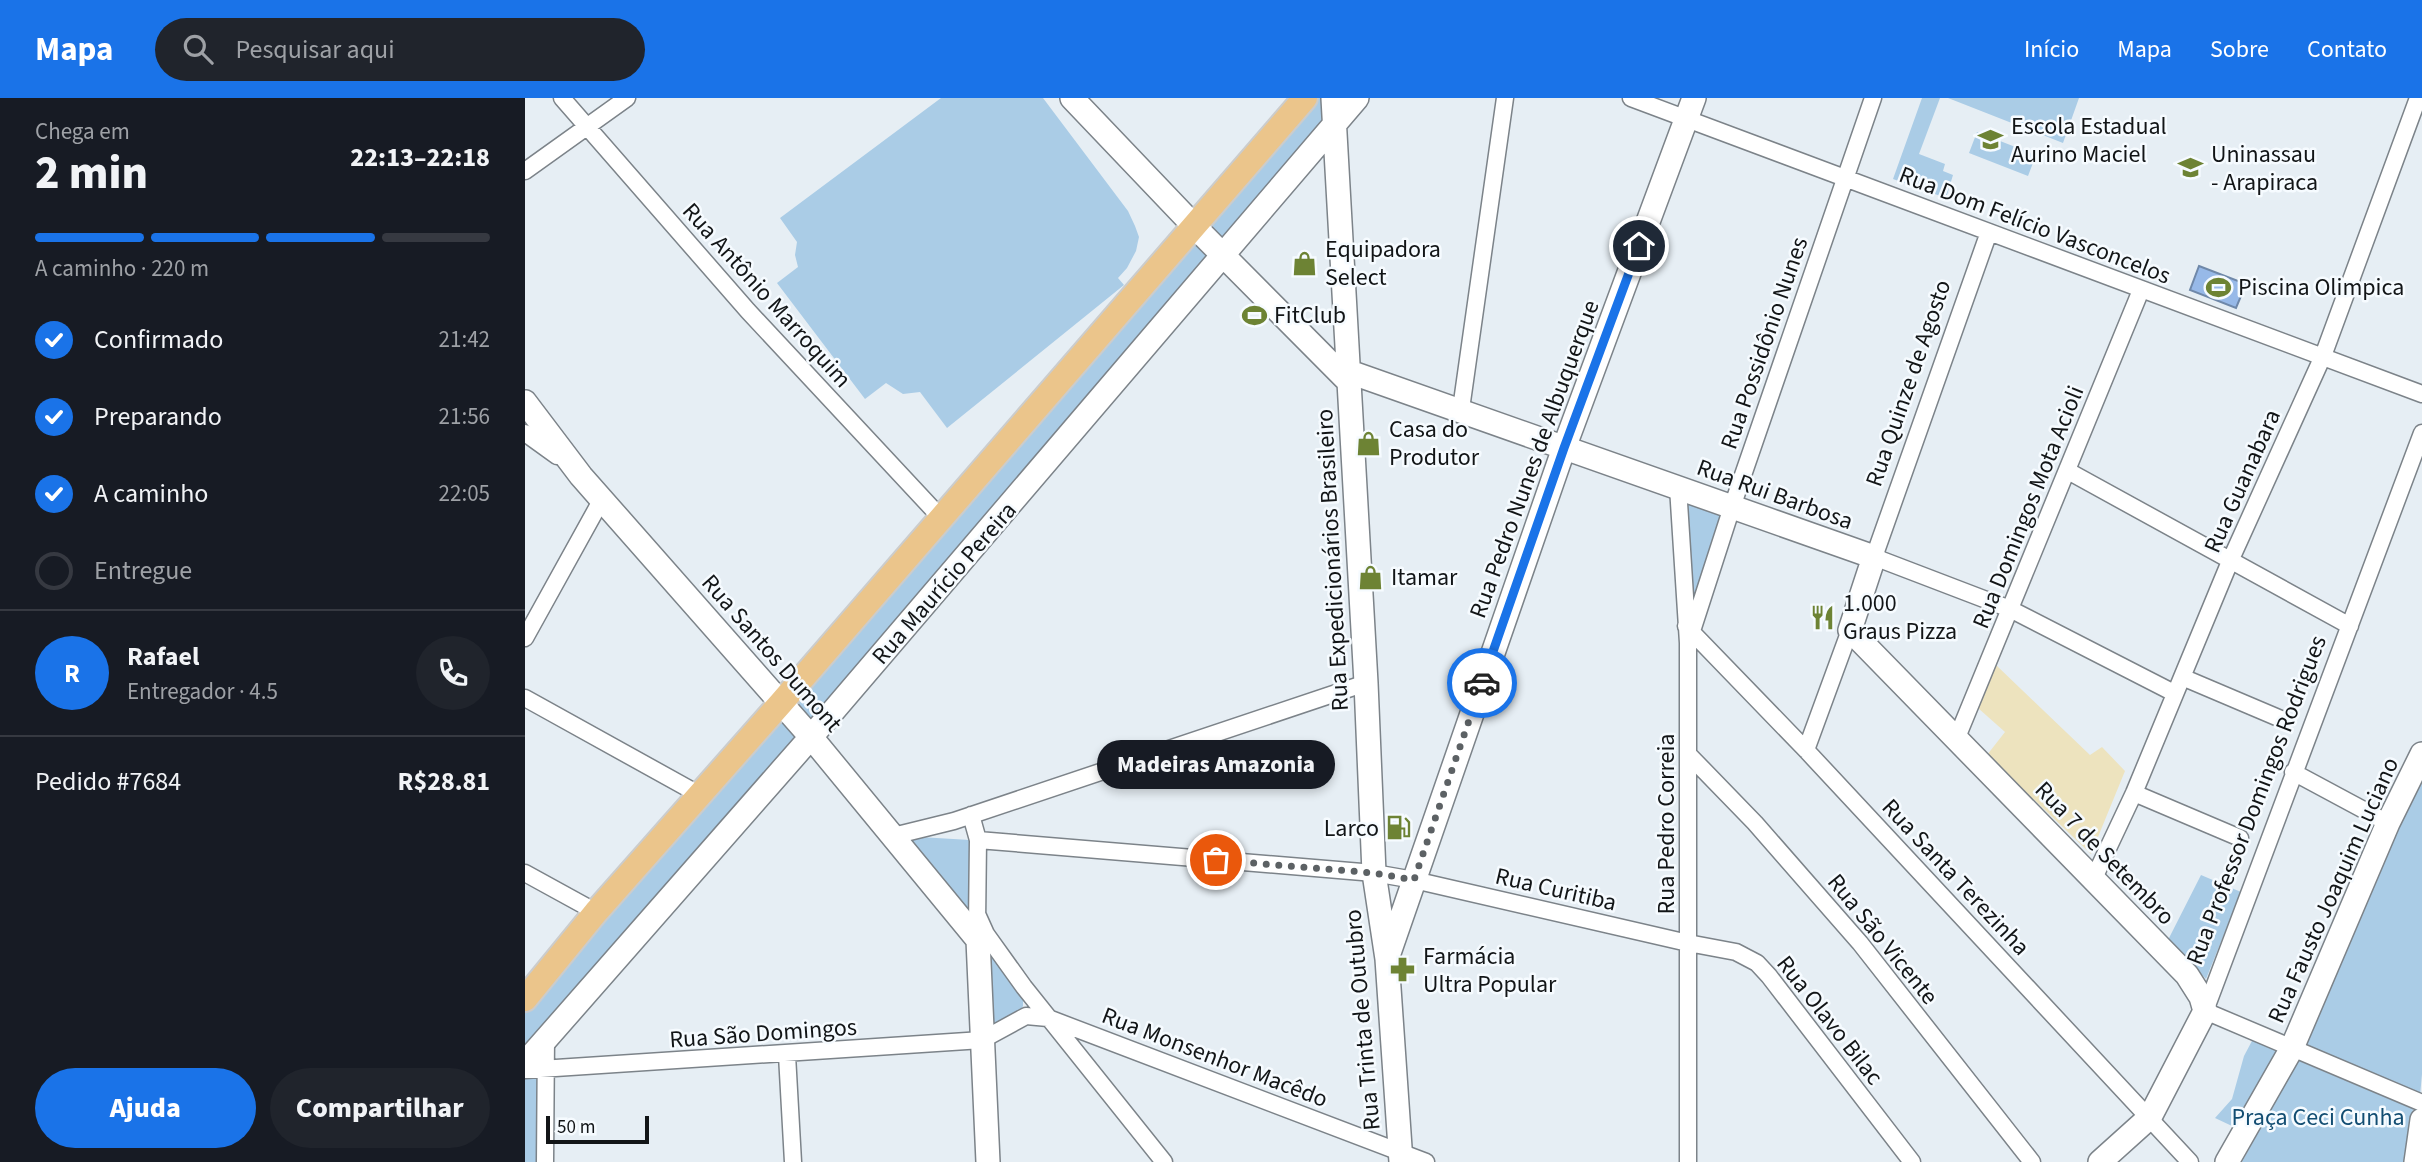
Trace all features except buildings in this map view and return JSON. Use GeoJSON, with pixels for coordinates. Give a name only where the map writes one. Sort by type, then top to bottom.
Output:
{"type":"FeatureCollection","features":[{"type":"Feature","properties":{"kind":"main road","name":"Rua Maurício Pereira"},"geometry":{"type":"LineString","coordinates":[[525,999],[596,912],[942,519],[1305,98]]}},
{"type":"Feature","properties":{"kind":"street","name":"Rua Antônio Marroquim"},"geometry":{"type":"LineString","coordinates":[[562,98],[748,311],[942,519]]}},
{"type":"Feature","properties":{"kind":"street"},"geometry":{"type":"LineString","coordinates":[[525,171],[627,98]]}},
{"type":"Feature","properties":{"kind":"street","name":"Rua Expedicionários Brasileiro"},"geometry":{"type":"LineString","coordinates":[[1333,98],[1374,873]]}},
{"type":"Feature","properties":{"kind":"street","name":"Rua Maurício Pereira"},"geometry":{"type":"LineString","coordinates":[[536,1066],[546,1037],[811,737],[1357,98]]}},
{"type":"Feature","properties":{"kind":"street"},"geometry":{"type":"LineString","coordinates":[[1461,409],[1505,98]]}},
{"type":"Feature","properties":{"kind":"street","name":"Rua Dom Felício Vasconcelos"},"geometry":{"type":"LineString","coordinates":[[1631,98],[1690,109],[1844,178],[2422,394]]}},
{"type":"Feature","properties":{"kind":"street","name":"Rua Possidônio Nunes"},"geometry":{"type":"LineString","coordinates":[[1689,633],[1873,98]]}},
{"type":"Feature","properties":{"kind":"street","name":"Rua Guanabara"},"geometry":{"type":"LineString","coordinates":[[2094,878],[2134,793],[2231,559],[2323,356],[2418,98]]}},
{"type":"Feature","properties":{"kind":"street"},"geometry":{"type":"LineString","coordinates":[[1078,100],[1195,227],[1348,376]]}},
{"type":"Feature","properties":{"kind":"street","name":"Rua Pedro Nunes de Albuquerque"},"geometry":{"type":"LineString","coordinates":[[1387,959],[1564,448],[1690,109]]}},
{"type":"Feature","properties":{"kind":"street","name":"Rua Quinze de Agosto"},"geometry":{"type":"LineString","coordinates":[[1806,750],[1989,232]]}},
{"type":"Feature","properties":{"kind":"street","name":"Rua Domingos Mota Acioli"},"geometry":{"type":"LineString","coordinates":[[1957,740],[2141,290]]}},
{"type":"Feature","properties":{"kind":"street"},"geometry":{"type":"LineString","coordinates":[[1307,338],[1329,341],[1345,332]]}},
{"type":"Feature","properties":{"kind":"street","name":"Rua Rui Barbosa"},"geometry":{"type":"LineString","coordinates":[[1348,376],[1461,409],[1874,557],[2010,609],[2174,693]]}},
{"type":"Feature","properties":{"kind":"street","name":"Rua Santos Dumont"},"geometry":{"type":"LineString","coordinates":[[525,402],[581,476],[811,737],[978,940]]}},
{"type":"Feature","properties":{"kind":"street"},"geometry":{"type":"LineString","coordinates":[[525,433],[581,476]]}},
{"type":"Feature","properties":{"kind":"street","name":"Rua Professor Domingos Rodrigues"},"geometry":{"type":"LineString","coordinates":[[2100,1162],[2150,1117],[2205,1011],[2422,433]]}},
{"type":"Feature","properties":{"kind":"street"},"geometry":{"type":"LineString","coordinates":[[2068,471],[2350,626]]}},
{"type":"Feature","properties":{"kind":"street","name":"Rua Pedro Correia"},"geometry":{"type":"LineString","coordinates":[[1678,487],[1689,633],[1688,1162]]}},
{"type":"Feature","properties":{"kind":"street"},"geometry":{"type":"LineString","coordinates":[[525,638],[602,499]]}},
{"type":"Feature","properties":{"kind":"street","name":"Rua 7 de Setembro"},"geometry":{"type":"LineString","coordinates":[[1850,630],[2187,975],[2201,997],[2205,1011]]}},
{"type":"Feature","properties":{"kind":"street","name":"Rua Santa Terezinha"},"geometry":{"type":"LineString","coordinates":[[1689,633],[1806,750],[2190,1162]]}},
{"type":"Feature","properties":{"kind":"street"},"geometry":{"type":"LineString","coordinates":[[2182,677],[2281,719]]}},
{"type":"Feature","properties":{"kind":"street"},"geometry":{"type":"LineString","coordinates":[[893,836],[971,815],[1366,683]]}},
{"type":"Feature","properties":{"kind":"street"},"geometry":{"type":"LineString","coordinates":[[525,698],[700,795]]}},
{"type":"Feature","properties":{"kind":"street","name":"Rua Fausto Joaquim Luciano"},"geometry":{"type":"LineString","coordinates":[[2227,1162],[2292,1048],[2388,823],[2422,754]]}},
{"type":"Feature","properties":{"kind":"street","name":"Rua São Vicente"},"geometry":{"type":"LineString","coordinates":[[1689,755],[1755,823],[1860,943],[2032,1162]]}},
{"type":"Feature","properties":{"kind":"street"},"geometry":{"type":"LineString","coordinates":[[2293,772],[2388,823]]}},
{"type":"Feature","properties":{"kind":"street"},"geometry":{"type":"LineString","coordinates":[[2134,793],[2240,838]]}},
{"type":"Feature","properties":{"kind":"street"},"geometry":{"type":"LineString","coordinates":[[971,815],[978,840],[977,915],[988,1162]]}},
{"type":"Feature","properties":{"kind":"street","name":"Rua Curitiba"},"geometry":{"type":"LineString","coordinates":[[978,840],[1374,873],[1688,943]]}},
{"type":"Feature","properties":{"kind":"street"},"geometry":{"type":"LineString","coordinates":[[525,873],[596,912]]}},
{"type":"Feature","properties":{"kind":"street","name":"Rua Trinta de Outubro"},"geometry":{"type":"LineString","coordinates":[[1374,873],[1387,959],[1401,1157]]}},
{"type":"Feature","properties":{"kind":"street"},"geometry":{"type":"LineString","coordinates":[[977,915],[986,934],[1048,1017],[1164,1162]]}},
{"type":"Feature","properties":{"kind":"street","name":"Rua Olavo Bilac"},"geometry":{"type":"LineString","coordinates":[[1688,943],[1736,952],[1757,963],[1912,1162]]}},
{"type":"Feature","properties":{"kind":"street"},"geometry":{"type":"LineString","coordinates":[[2205,1011],[2422,1103]]}},
{"type":"Feature","properties":{"kind":"street","name":"Rua Monsenhor Macêdo"},"geometry":{"type":"LineString","coordinates":[[982,1040],[1026,1016],[1048,1017],[1401,1157],[1426,1162]]}},
{"type":"Feature","properties":{"kind":"street","name":"Rua São Domingos"},"geometry":{"type":"LineString","coordinates":[[525,1070],[536,1066],[787,1055],[982,1040]]}},
{"type":"Feature","properties":{"kind":"street"},"geometry":{"type":"LineString","coordinates":[[787,1055],[793,1162]]}},
{"type":"Feature","properties":{"kind":"street"},"geometry":{"type":"LineString","coordinates":[[536,1066],[545,1162]]}},
{"type":"Feature","properties":{"kind":"street"},"geometry":{"type":"LineString","coordinates":[[2416,1162],[2422,1120]]}},
{"type":"Feature","properties":{"kind":"green space"},"geometry":{"type":"Polygon","coordinates":[[[941,98],[1043,98],[1128,211],[1139,237],[1136,251],[1118,278],[1124,285],[947,428],[920,392],[903,394],[886,383],[865,399],[777,283],[798,267],[795,255],[797,242],[780,218],[941,98]]]}},
{"type":"Feature","properties":{"kind":"green space"},"geometry":{"type":"Polygon","coordinates":[[[1305,98],[1357,98],[525,1063],[525,999],[1305,98]]]}},
{"type":"Feature","properties":{"kind":"green space"},"geometry":{"type":"Polygon","coordinates":[[[1922,98],[1940,98],[1919,154],[1945,164],[1943,171],[1953,175],[1946,198],[1893,179],[1922,98]]]}},
{"type":"Feature","properties":{"kind":"green space"},"geometry":{"type":"Polygon","coordinates":[[[1948,98],[2079,98],[2063,143],[1948,98]]]}},
{"type":"Feature","properties":{"kind":"green space"},"geometry":{"type":"Polygon","coordinates":[[[1977,132],[2036,155],[2028,176],[1969,153],[1977,132]]]}},
{"type":"Feature","properties":{"kind":"green space"},"geometry":{"type":"Polygon","coordinates":[[[1678,487],[1732,507],[1691,631],[1678,487]]]}},
{"type":"Feature","properties":{"kind":"green space"},"geometry":{"type":"Polygon","coordinates":[[[2422,768],[2422,1074],[2420,1096],[2297,1040],[2422,768]]]}},
{"type":"Feature","properties":{"kind":"green space"},"geometry":{"type":"Polygon","coordinates":[[[903,836],[970,840],[968,911],[903,836]]]}},
{"type":"Feature","properties":{"kind":"green space"},"geometry":{"type":"Polygon","coordinates":[[[2201,875],[2241,892],[2206,979],[2168,940],[2201,875]]]}},
{"type":"Feature","properties":{"kind":"green space"},"geometry":{"type":"Polygon","coordinates":[[[980,930],[1023,1000],[1020,1011],[988,1029],[980,930]]]}},
{"type":"Feature","properties":{"kind":"green space"},"geometry":{"type":"Polygon","coordinates":[[[2253,1039],[2281,1049],[2232,1126],[2215,1118],[2232,1099],[2244,1056],[2253,1039]]]}},
{"type":"Feature","properties":{"kind":"green space","name":"Praça Ceci Cunha"},"geometry":{"type":"Polygon","coordinates":[[[2297,1060],[2413,1109],[2408,1162],[2242,1162],[2297,1060]]]}},
{"type":"Feature","properties":{"kind":"green space"},"geometry":{"type":"Polygon","coordinates":[[[525,1070],[546,1070],[545,1162],[525,1162],[525,1070]]]}},
{"type":"Feature","properties":{"kind":"sand"},"geometry":{"type":"Polygon","coordinates":[[[1996,665],[2090,755],[2102,747],[2125,771],[2091,854],[1987,755],[2005,732],[1978,708],[1996,665]]]}},
{"type":"Feature","properties":{"kind":"shaded area","name":"Piscina Olimpica"},"geometry":{"type":"Polygon","coordinates":[[[2199,266],[2246,284],[2236,308],[2190,290],[2199,266]]]}},
{"type":"Feature","properties":{"kind":"way so far"},"geometry":{"type":"LineString","coordinates":[[1216,860],[1374,873],[1414,880],[1482,683]]}},
{"type":"Feature","properties":{"kind":"place","name":"Escola Estadual Aurino Maciel"},"geometry":{"type":"Point","coordinates":[1991,140]}},
{"type":"Feature","properties":{"kind":"place","name":"Uninassau - Arapiraca"},"geometry":{"type":"Point","coordinates":[2191,168]}},
{"type":"Feature","properties":{"kind":"place","name":"Equipadora Select"},"geometry":{"type":"Point","coordinates":[1305,263]}},
{"type":"Feature","properties":{"kind":"place","name":"Piscina Olimpica"},"geometry":{"type":"Point","coordinates":[2218,287]}},
{"type":"Feature","properties":{"kind":"place","name":"FitClub"},"geometry":{"type":"Point","coordinates":[1254,315]}},
{"type":"Feature","properties":{"kind":"place","name":"Casa do Produtor"},"geometry":{"type":"Point","coordinates":[1369,443]}},
{"type":"Feature","properties":{"kind":"place","name":"Itamar"},"geometry":{"type":"Point","coordinates":[1371,577]}},
{"type":"Feature","properties":{"kind":"place","name":"1.000 Graus Pizza"},"geometry":{"type":"Point","coordinates":[1823,617]}},
{"type":"Feature","properties":{"kind":"place","name":"Larco"},"geometry":{"type":"Point","coordinates":[1399,828]}},
{"type":"Feature","properties":{"kind":"place","name":"Madeiras Amazonia"},"geometry":{"type":"Point","coordinates":[1216,860]}},
{"type":"Feature","properties":{"kind":"place","name":"Farmácia Ultra Popular"},"geometry":{"type":"Point","coordinates":[1403,970]}},
{"type":"Feature","properties":{"kind":"route"},"geometry":{"type":"LineString","coordinates":[[1482,683],[1564,448],[1639,246]]}}]}
